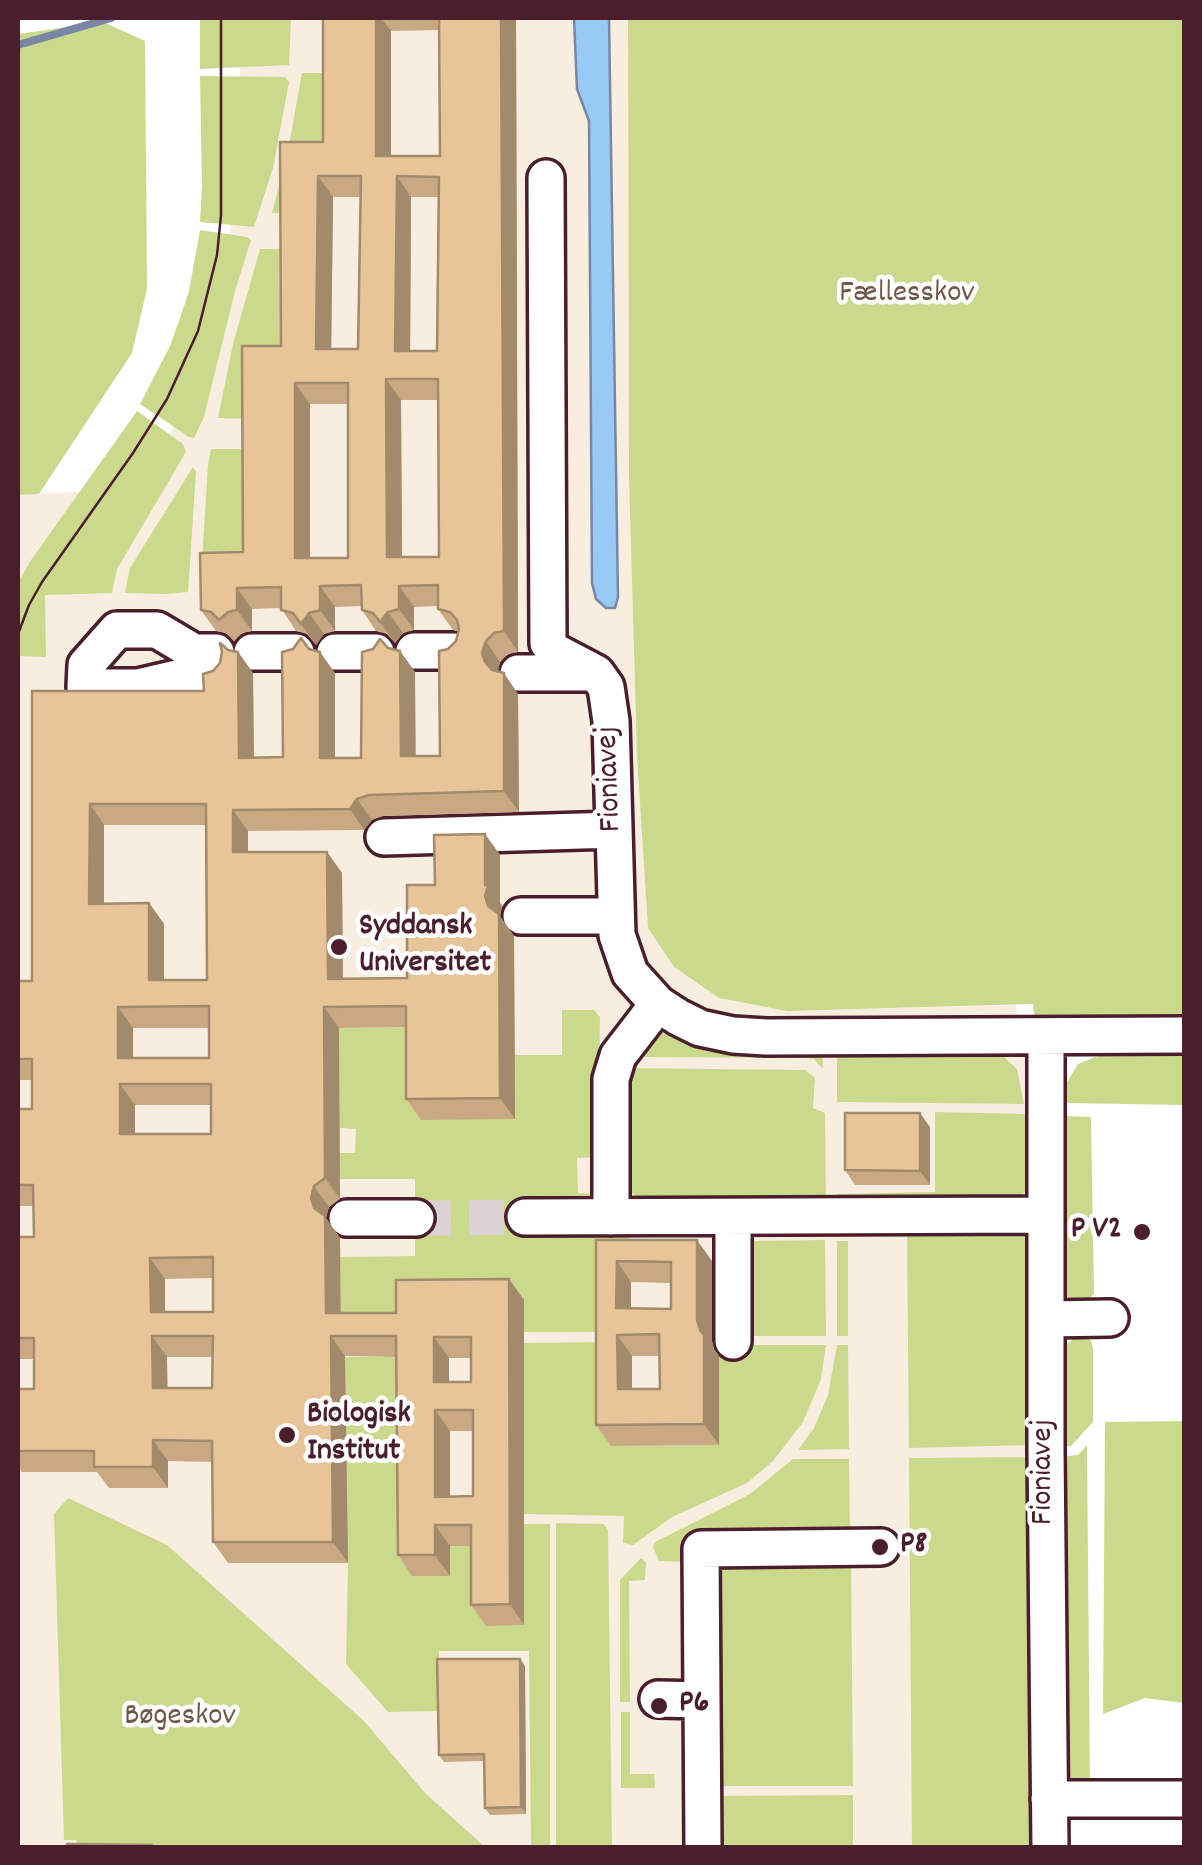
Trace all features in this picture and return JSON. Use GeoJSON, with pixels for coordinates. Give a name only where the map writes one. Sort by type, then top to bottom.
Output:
{"type":"FeatureCollection","features":[{"type":"Feature","properties":{"kind":"street"},"geometry":{"type":"LineString","coordinates":[[546,178],[548,643],[554,651],[596,673]]}},
{"type":"Feature","properties":{"kind":"street"},"geometry":{"type":"LineString","coordinates":[[554,651],[518,662],[596,673]]}},
{"type":"Feature","properties":{"kind":"street"},"geometry":{"type":"LineString","coordinates":[[414,662],[453,662]]}},
{"type":"Feature","properties":{"kind":"street"},"geometry":{"type":"LineString","coordinates":[[253,663],[296,663]]}},
{"type":"Feature","properties":{"kind":"street"},"geometry":{"type":"LineString","coordinates":[[335,663],[376,663]]}},
{"type":"Feature","properties":{"kind":"street","name":"Fioniavej"},"geometry":{"type":"LineString","coordinates":[[596,673],[606,687],[611,721],[617,935],[630,973],[658,1004],[700,1028],[732,1035],[1184,1035]]}},
{"type":"Feature","properties":{"kind":"street"},"geometry":{"type":"LineString","coordinates":[[384,837],[614,830]]}},
{"type":"Feature","properties":{"kind":"street"},"geometry":{"type":"LineString","coordinates":[[521,916],[616,916]]}},
{"type":"Feature","properties":{"kind":"street"},"geometry":{"type":"LineString","coordinates":[[611,1218],[610,1080],[618,1056],[658,1004]]}},
{"type":"Feature","properties":{"kind":"street","name":"Fioniavej"},"geometry":{"type":"LineString","coordinates":[[1046,1036],[1050,1848]]}},
{"type":"Feature","properties":{"kind":"street"},"geometry":{"type":"LineString","coordinates":[[525,1217],[1046,1215]]}},
{"type":"Feature","properties":{"kind":"street"},"geometry":{"type":"LineString","coordinates":[[733,1217],[733,1340]]}},
{"type":"Feature","properties":{"kind":"street"},"geometry":{"type":"LineString","coordinates":[[346,1218],[416,1218]]}},
{"type":"Feature","properties":{"kind":"street"},"geometry":{"type":"LineString","coordinates":[[1046,1319],[1110,1318]]}},
{"type":"Feature","properties":{"kind":"street"},"geometry":{"type":"LineString","coordinates":[[703,1848],[701,1549],[880,1547]]}},
{"type":"Feature","properties":{"kind":"street"},"geometry":{"type":"LineString","coordinates":[[658,1699],[702,1700]]}},
{"type":"Feature","properties":{"kind":"street"},"geometry":{"type":"LineString","coordinates":[[1049,1799],[1184,1800]]}},
{"type":"Feature","properties":{"kind":"shaded area","name":"Syddansk Universitet"},"geometry":{"type":"Polygon","coordinates":[[[243,18],[628,18],[629,479],[637,757],[648,927],[674,967],[719,998],[787,1011],[1016,1005],[1017,1015],[1034,1015],[1037,1847],[18,1848],[18,495],[149,488],[227,290],[243,18]]]}},
{"type":"Feature","properties":{"kind":"green space"},"geometry":{"type":"Polygon","coordinates":[[[200,18],[291,18],[289,65],[200,69],[200,18]]]}},
{"type":"Feature","properties":{"kind":"green space","name":"Fællesskov"},"geometry":{"type":"Polygon","coordinates":[[[628,18],[1184,18],[1184,1019],[1034,1015],[1033,1004],[787,1011],[719,998],[674,967],[648,928],[637,757],[629,479],[628,18]]]}},
{"type":"Feature","properties":{"kind":"green space"},"geometry":{"type":"Polygon","coordinates":[[[103,22],[145,41],[147,289],[132,353],[39,494],[18,495],[18,34],[103,22]]]}},
{"type":"Feature","properties":{"kind":"green space"},"geometry":{"type":"Polygon","coordinates":[[[302,73],[338,73],[338,163],[295,213],[272,213],[288,151],[302,73]]]}},
{"type":"Feature","properties":{"kind":"green space"},"geometry":{"type":"Polygon","coordinates":[[[200,76],[285,77],[289,82],[273,168],[254,227],[200,222],[200,76]]]}},
{"type":"Feature","properties":{"kind":"green space"},"geometry":{"type":"Polygon","coordinates":[[[200,230],[251,240],[204,417],[194,438],[140,404],[180,318],[200,230]]]}},
{"type":"Feature","properties":{"kind":"green space"},"geometry":{"type":"Polygon","coordinates":[[[260,249],[295,249],[296,367],[257,419],[218,418],[233,344],[260,249]]]}},
{"type":"Feature","properties":{"kind":"green space"},"geometry":{"type":"Polygon","coordinates":[[[137,411],[183,444],[186,452],[117,569],[112,593],[45,595],[46,657],[18,656],[18,583],[137,411]]]}},
{"type":"Feature","properties":{"kind":"green space"},"geometry":{"type":"Polygon","coordinates":[[[211,449],[257,449],[258,573],[215,593],[200,593],[208,465],[211,449]]]}},
{"type":"Feature","properties":{"kind":"green space"},"geometry":{"type":"Polygon","coordinates":[[[193,467],[196,472],[188,592],[125,593],[130,568],[193,467]]]}},
{"type":"Feature","properties":{"kind":"green space"},"geometry":{"type":"Polygon","coordinates":[[[562,1010],[594,1010],[600,1017],[598,1157],[577,1158],[578,1193],[600,1194],[629,1230],[629,1261],[611,1332],[524,1332],[523,1300],[411,1334],[341,1334],[340,1257],[415,1256],[415,1179],[340,1179],[340,1153],[355,1153],[356,1129],[340,1128],[339,1028],[420,1027],[421,1119],[514,1119],[514,1055],[562,1055],[562,1010]]]}},
{"type":"Feature","properties":{"kind":"green space"},"geometry":{"type":"Polygon","coordinates":[[[655,1032],[822,1050],[823,1069],[814,1059],[804,1058],[630,1054],[655,1032]]]}},
{"type":"Feature","properties":{"kind":"green space"},"geometry":{"type":"Polygon","coordinates":[[[1184,1048],[1184,1105],[1065,1103],[1066,1084],[1078,1064],[1118,1052],[1184,1048]]]}},
{"type":"Feature","properties":{"kind":"green space"},"geometry":{"type":"Polygon","coordinates":[[[837,1050],[989,1051],[1003,1056],[1017,1069],[1024,1104],[837,1102],[837,1050]]]}},
{"type":"Feature","properties":{"kind":"green space"},"geometry":{"type":"Polygon","coordinates":[[[624,1068],[805,1070],[815,1078],[813,1108],[825,1113],[826,1207],[640,1199],[623,1186],[624,1068]]]}},
{"type":"Feature","properties":{"kind":"green space"},"geometry":{"type":"Polygon","coordinates":[[[935,1112],[1028,1114],[1032,1185],[1014,1202],[837,1203],[837,1194],[935,1192],[935,1112]]]}},
{"type":"Feature","properties":{"kind":"green space"},"geometry":{"type":"Polygon","coordinates":[[[1064,1116],[1091,1117],[1094,1294],[1083,1305],[1075,1304],[1061,1289],[1064,1116]]]}},
{"type":"Feature","properties":{"kind":"green space"},"geometry":{"type":"Polygon","coordinates":[[[1018,1224],[1035,1243],[1036,1445],[909,1448],[907,1235],[891,1234],[891,1229],[1018,1224]]]}},
{"type":"Feature","properties":{"kind":"green space"},"geometry":{"type":"Polygon","coordinates":[[[825,1240],[826,1336],[747,1336],[747,1241],[825,1240]]]}},
{"type":"Feature","properties":{"kind":"green space"},"geometry":{"type":"Polygon","coordinates":[[[837,1241],[848,1241],[848,1336],[837,1336],[837,1241]]]}},
{"type":"Feature","properties":{"kind":"green space"},"geometry":{"type":"Polygon","coordinates":[[[1084,1335],[1093,1348],[1093,1422],[1071,1446],[1062,1447],[1061,1351],[1075,1336],[1084,1335]]]}},
{"type":"Feature","properties":{"kind":"green space"},"geometry":{"type":"Polygon","coordinates":[[[611,1342],[612,1446],[718,1445],[719,1353],[747,1353],[748,1345],[826,1345],[821,1379],[803,1422],[773,1461],[747,1483],[672,1517],[633,1545],[623,1543],[624,1516],[524,1514],[523,1343],[611,1342]]]}},
{"type":"Feature","properties":{"kind":"green space"},"geometry":{"type":"Polygon","coordinates":[[[837,1345],[848,1345],[849,1449],[798,1450],[814,1428],[828,1395],[837,1345]]]}},
{"type":"Feature","properties":{"kind":"green space"},"geometry":{"type":"Polygon","coordinates":[[[345,1357],[411,1357],[450,1576],[450,1546],[486,1546],[524,1524],[550,1524],[550,1847],[531,1847],[529,1651],[439,1651],[439,1711],[388,1712],[346,1664],[345,1357]]]}},
{"type":"Feature","properties":{"kind":"green space"},"geometry":{"type":"Polygon","coordinates":[[[1184,1421],[1184,1703],[1145,1698],[1103,1714],[1105,1422],[1184,1421]]]}},
{"type":"Feature","properties":{"kind":"green space"},"geometry":{"type":"Polygon","coordinates":[[[1087,1445],[1090,1791],[1064,1788],[1059,1457],[1078,1455],[1087,1445]]]}},
{"type":"Feature","properties":{"kind":"green space"},"geometry":{"type":"Polygon","coordinates":[[[1036,1457],[1037,1847],[912,1847],[909,1458],[1036,1457]]]}},
{"type":"Feature","properties":{"kind":"green space"},"geometry":{"type":"Polygon","coordinates":[[[793,1459],[849,1459],[850,1536],[694,1538],[686,1685],[686,1562],[659,1561],[655,1542],[750,1494],[793,1459]]]}},
{"type":"Feature","properties":{"kind":"green space","name":"Bøgeskov"},"geometry":{"type":"Polygon","coordinates":[[[68,1498],[167,1545],[364,1721],[425,1793],[485,1847],[78,1848],[76,1840],[64,1840],[54,1514],[68,1498]]]}},
{"type":"Feature","properties":{"kind":"green space"},"geometry":{"type":"Polygon","coordinates":[[[556,1523],[604,1524],[608,1530],[612,1847],[556,1847],[556,1523]]]}},
{"type":"Feature","properties":{"kind":"green space"},"geometry":{"type":"Polygon","coordinates":[[[641,1558],[646,1562],[645,1580],[629,1581],[630,1702],[620,1702],[620,1580],[641,1558]]]}},
{"type":"Feature","properties":{"kind":"green space"},"geometry":{"type":"Polygon","coordinates":[[[851,1558],[853,1786],[714,1786],[712,1560],[851,1558]]]}},
{"type":"Feature","properties":{"kind":"green space"},"geometry":{"type":"Polygon","coordinates":[[[621,1712],[630,1712],[630,1774],[654,1774],[655,1788],[621,1788],[621,1712]]]}},
{"type":"Feature","properties":{"kind":"green space"},"geometry":{"type":"Polygon","coordinates":[[[853,1795],[853,1847],[714,1847],[714,1796],[853,1795]]]}},
{"type":"Feature","properties":{"kind":"water"},"geometry":{"type":"Polygon","coordinates":[[[574,18],[609,18],[618,597],[615,608],[606,608],[596,599],[592,583],[589,121],[577,89],[574,18]]]}},
{"type":"Feature","properties":{"kind":"building"},"geometry":{"type":"Polygon","coordinates":[[[323,18],[376,18],[376,156],[440,156],[439,18],[501,18],[504,631],[494,633],[486,641],[482,653],[492,670],[504,673],[504,791],[369,795],[357,799],[350,809],[233,810],[233,852],[327,852],[328,979],[407,978],[407,885],[435,885],[434,835],[485,834],[485,896],[488,906],[499,914],[500,1098],[406,1099],[406,1006],[324,1007],[325,1178],[314,1186],[311,1198],[314,1208],[325,1216],[326,1313],[396,1313],[396,1280],[509,1279],[510,1604],[471,1605],[471,1525],[435,1525],[435,1555],[398,1555],[396,1336],[331,1336],[333,1542],[213,1542],[212,1441],[153,1440],[153,1467],[94,1467],[94,1451],[18,1451],[18,1389],[34,1389],[34,1338],[18,1338],[18,1237],[34,1237],[33,1185],[18,1185],[18,1109],[32,1109],[32,1059],[18,1059],[18,981],[32,981],[32,691],[204,691],[203,674],[220,663],[220,643],[238,652],[239,758],[283,757],[282,652],[293,649],[301,638],[309,649],[320,652],[320,758],[361,758],[362,652],[373,649],[380,639],[388,648],[400,651],[401,756],[440,756],[439,651],[456,641],[459,629],[450,612],[438,609],[438,585],[399,586],[399,609],[388,612],[380,622],[373,613],[362,610],[361,585],[320,586],[320,610],[309,613],[301,624],[293,613],[281,610],[281,587],[237,588],[237,610],[219,620],[211,612],[201,610],[200,553],[243,552],[242,346],[281,346],[280,142],[323,142],[323,18]],[[318,176],[316,349],[358,349],[361,176],[318,176]],[[397,176],[395,351],[437,351],[439,177],[397,176]],[[386,379],[387,557],[439,557],[438,379],[386,379]],[[295,383],[295,558],[348,558],[348,383],[295,383]],[[90,804],[89,904],[149,903],[149,980],[207,980],[206,804],[90,804]],[[209,1006],[118,1007],[118,1058],[209,1058],[209,1006]],[[120,1084],[120,1134],[211,1134],[211,1084],[120,1084]],[[213,1257],[150,1258],[151,1312],[213,1312],[213,1257]],[[152,1336],[153,1388],[212,1388],[213,1336],[152,1336]],[[434,1337],[434,1382],[471,1382],[471,1337],[434,1337]],[[435,1410],[435,1497],[473,1496],[473,1410],[435,1410]]]}},
{"type":"Feature","properties":{"kind":"building"},"geometry":{"type":"Polygon","coordinates":[[[845,1113],[920,1113],[920,1171],[845,1170],[845,1113]]]}},
{"type":"Feature","properties":{"kind":"building"},"geometry":{"type":"Polygon","coordinates":[[[596,1240],[697,1240],[697,1320],[704,1335],[704,1424],[596,1425],[596,1240]],[[617,1261],[616,1308],[671,1309],[671,1262],[617,1261]],[[659,1334],[617,1335],[618,1389],[660,1389],[659,1334]]]}},
{"type":"Feature","properties":{"kind":"building"},"geometry":{"type":"Polygon","coordinates":[[[437,1659],[520,1659],[521,1807],[485,1808],[484,1754],[439,1755],[437,1659]]]}},
{"type":"Feature","properties":{"kind":"building"},"geometry":{"type":"Polygon","coordinates":[[[67,1844],[152,1845],[152,1848],[67,1848],[67,1844]]]}},
{"type":"Feature","properties":{"kind":"waterway"},"geometry":{"type":"LineString","coordinates":[[18,45],[111,18]]}},
{"type":"Feature","properties":{"kind":"tunnel"},"geometry":{"type":"LineString","coordinates":[[416,1218],[525,1217]]}},
{"type":"Feature","properties":{"kind":"tram line"},"geometry":{"type":"LineString","coordinates":[[18,634],[42,582],[167,399],[198,331],[217,255],[221,215],[221,18]]}},
{"type":"Feature","properties":{"kind":"place","name":"Syddansk Universitet"},"geometry":{"type":"Point","coordinates":[339,947]}},
{"type":"Feature","properties":{"kind":"place","name":"P V2"},"geometry":{"type":"Point","coordinates":[1142,1232]}},
{"type":"Feature","properties":{"kind":"place","name":"Biologisk Institut"},"geometry":{"type":"Point","coordinates":[287,1435]}},
{"type":"Feature","properties":{"kind":"place","name":"P8"},"geometry":{"type":"Point","coordinates":[880,1547]}},
{"type":"Feature","properties":{"kind":"place","name":"P6"},"geometry":{"type":"Point","coordinates":[659,1706]}}]}
